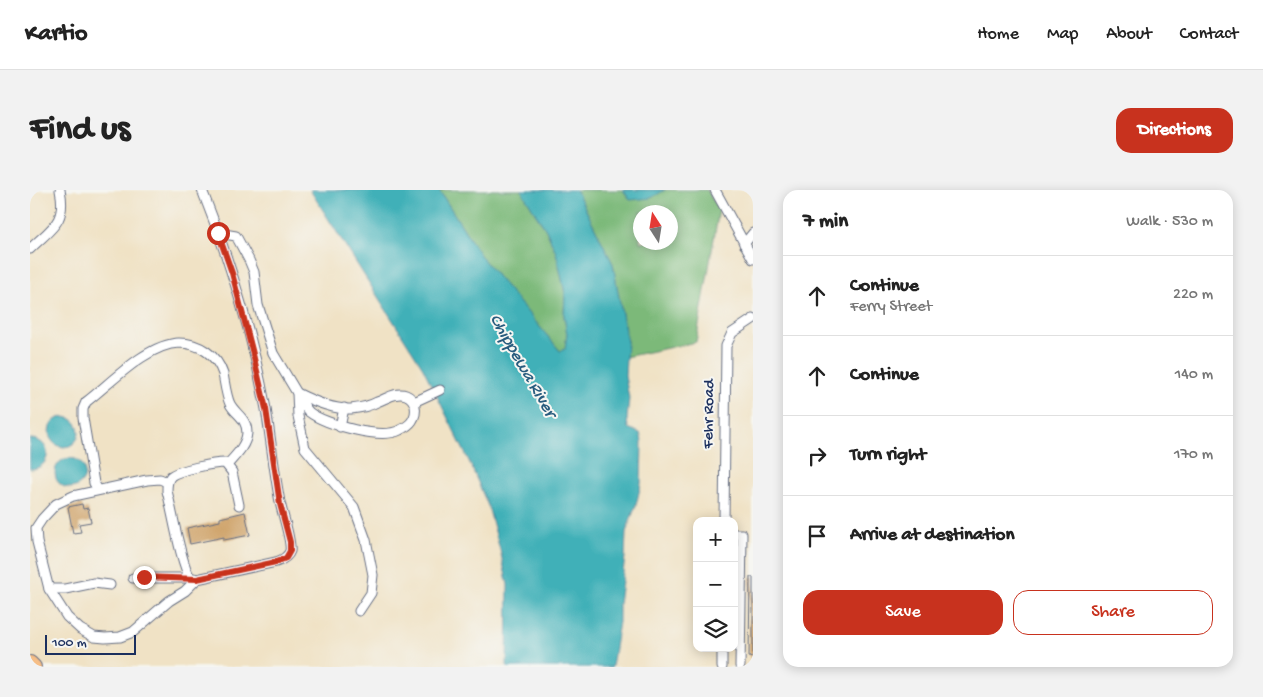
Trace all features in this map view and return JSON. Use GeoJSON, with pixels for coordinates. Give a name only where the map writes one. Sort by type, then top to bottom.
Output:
{"type":"FeatureCollection","features":[{"type":"Feature","properties":{"kind":"highway"},"geometry":{"type":"LineString","coordinates":[[30,663],[34,667]]}},
{"type":"Feature","properties":{"kind":"street"},"geometry":{"type":"LineString","coordinates":[[30,249],[61,216],[63,208],[60,190]]}},
{"type":"Feature","properties":{"kind":"street"},"geometry":{"type":"LineString","coordinates":[[133,578],[194,578],[276,562],[286,558],[290,551],[290,542],[280,504],[268,425],[252,350],[232,273],[202,190]]}},
{"type":"Feature","properties":{"kind":"street"},"geometry":{"type":"LineString","coordinates":[[714,190],[753,260]]}},
{"type":"Feature","properties":{"kind":"street"},"geometry":{"type":"LineString","coordinates":[[218,233],[236,236],[249,260],[254,272],[258,305],[273,353],[297,393],[309,412],[340,427],[380,434],[400,430],[412,421],[416,412],[414,402],[407,395],[397,394],[369,405],[351,409],[322,404],[297,393]]}},
{"type":"Feature","properties":{"kind":"street"},"geometry":{"type":"LineString","coordinates":[[744,244],[753,234]]}},
{"type":"Feature","properties":{"kind":"street","name":"Fehr Road"},"geometry":{"type":"LineString","coordinates":[[724,517],[726,346],[732,333],[753,319]]}},
{"type":"Feature","properties":{"kind":"street"},"geometry":{"type":"LineString","coordinates":[[98,490],[92,475],[83,418],[83,409],[86,402],[138,360],[168,345],[180,343],[206,350],[220,366],[229,401],[232,407],[244,419],[247,432],[246,439],[239,451],[227,465]]}},
{"type":"Feature","properties":{"kind":"street"},"geometry":{"type":"LineString","coordinates":[[414,402],[440,390]]}},
{"type":"Feature","properties":{"kind":"street"},"geometry":{"type":"LineString","coordinates":[[297,393],[298,416],[305,448],[354,507],[366,540],[373,575],[371,593],[359,611]]}},
{"type":"Feature","properties":{"kind":"street"},"geometry":{"type":"LineString","coordinates":[[340,427],[344,408]]}},
{"type":"Feature","properties":{"kind":"street"},"geometry":{"type":"LineString","coordinates":[[194,578],[186,573],[167,491],[167,482],[179,472],[220,463],[227,465],[232,472],[239,505]]}},
{"type":"Feature","properties":{"kind":"street"},"geometry":{"type":"LineString","coordinates":[[167,482],[160,479],[147,480],[73,496],[56,504],[36,528],[37,542],[49,589],[67,617],[80,629],[94,637],[112,638],[133,632],[169,601],[185,591],[194,578]]}},
{"type":"Feature","properties":{"kind":"street"},"geometry":{"type":"LineString","coordinates":[[738,534],[742,534],[740,666]]}},
{"type":"Feature","properties":{"kind":"street"},"geometry":{"type":"LineString","coordinates":[[49,589],[65,589],[94,583],[110,585]]}},
{"type":"Feature","properties":{"kind":"street"},"geometry":{"type":"LineString","coordinates":[[722,652],[722,667]]}},
{"type":"Feature","properties":{"kind":"green space"},"geometry":{"type":"Polygon","coordinates":[[[439,190],[521,190],[546,230],[556,252],[565,293],[564,316],[567,334],[565,349],[560,351],[482,258],[439,190]]]}},
{"type":"Feature","properties":{"kind":"green space"},"geometry":{"type":"Polygon","coordinates":[[[576,190],[707,190],[719,210],[696,342],[625,357],[627,342],[613,264],[576,190]]]}},
{"type":"Feature","properties":{"kind":"water","name":"Chippewa River"},"geometry":{"type":"Polygon","coordinates":[[[310,190],[439,190],[482,258],[560,351],[565,349],[567,334],[564,316],[565,293],[556,252],[546,230],[521,190],[576,190],[613,264],[627,342],[625,376],[629,398],[628,428],[640,433],[642,441],[641,484],[626,532],[619,622],[612,667],[507,667],[508,585],[488,506],[469,461],[423,368],[310,190]]]}},
{"type":"Feature","properties":{"kind":"water"},"geometry":{"type":"Polygon","coordinates":[[[623,190],[665,190],[651,198],[630,200],[623,190]]]}},
{"type":"Feature","properties":{"kind":"water"},"geometry":{"type":"Polygon","coordinates":[[[64,417],[75,421],[79,432],[75,443],[64,447],[53,443],[49,432],[53,421],[64,417]]]}},
{"type":"Feature","properties":{"kind":"water"},"geometry":{"type":"Polygon","coordinates":[[[30,439],[38,440],[46,448],[46,460],[38,468],[30,469],[30,439]]]}},
{"type":"Feature","properties":{"kind":"water"},"geometry":{"type":"Polygon","coordinates":[[[70,458],[81,462],[85,473],[81,484],[70,488],[59,484],[55,473],[59,462],[70,458]]]}},
{"type":"Feature","properties":{"kind":"building"},"geometry":{"type":"Polygon","coordinates":[[[82,504],[83,509],[88,508],[91,522],[79,524],[81,532],[73,533],[68,507],[82,504]]]}},
{"type":"Feature","properties":{"kind":"building"},"geometry":{"type":"Polygon","coordinates":[[[245,512],[250,535],[224,540],[224,537],[190,544],[187,528],[220,521],[220,518],[245,512]]]}},
{"type":"Feature","properties":{"kind":"building"},"geometry":{"type":"Polygon","coordinates":[[[750,577],[753,577],[753,658],[749,657],[750,577]]]}},
{"type":"Feature","properties":{"kind":"route"},"geometry":{"type":"LineString","coordinates":[[144,577],[197,579],[264,566],[286,558],[290,551],[290,542],[280,504],[266,409],[232,273],[218,233]]}}]}
